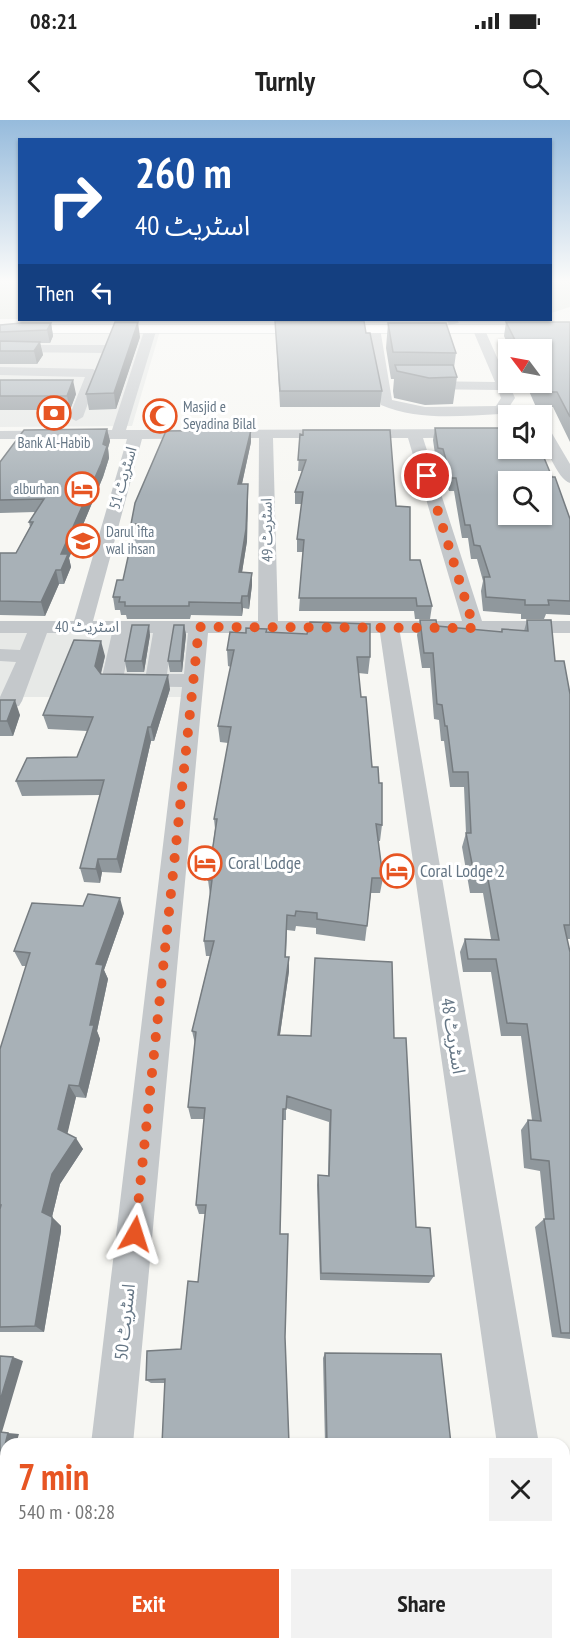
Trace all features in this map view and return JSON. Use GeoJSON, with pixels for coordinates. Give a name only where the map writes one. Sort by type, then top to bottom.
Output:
{"type":"FeatureCollection","features":[{"type":"Feature","properties":{"kind":"street"},"geometry":{"type":"LineString","coordinates":[[3,354],[37,352]]}},
{"type":"Feature","properties":{"kind":"street"},"geometry":{"type":"LineString","coordinates":[[104,352],[70,417],[125,417]]}},
{"type":"Feature","properties":{"kind":"street","name":"اسٹریٹ 51"},"geometry":{"type":"LineString","coordinates":[[82,627],[127,433],[125,417],[144,352]]}},
{"type":"Feature","properties":{"kind":"street"},"geometry":{"type":"LineString","coordinates":[[383,352],[395,385],[386,402],[394,408],[500,410],[508,398],[506,393]]}},
{"type":"Feature","properties":{"kind":"street"},"geometry":{"type":"LineString","coordinates":[[488,352],[498,374]]}},
{"type":"Feature","properties":{"kind":"street"},"geometry":{"type":"LineString","coordinates":[[0,371],[91,379]]}},
{"type":"Feature","properties":{"kind":"street"},"geometry":{"type":"LineString","coordinates":[[44,386],[91,379]]}},
{"type":"Feature","properties":{"kind":"street"},"geometry":{"type":"LineString","coordinates":[[395,385],[498,386]]}},
{"type":"Feature","properties":{"kind":"street"},"geometry":{"type":"LineString","coordinates":[[552,433],[562,432]]}},
{"type":"Feature","properties":{"kind":"street","name":"اسٹریٹ 49"},"geometry":{"type":"LineString","coordinates":[[266,433],[268,628]]}},
{"type":"Feature","properties":{"kind":"street"},"geometry":{"type":"LineString","coordinates":[[414,433],[474,628]]}},
{"type":"Feature","properties":{"kind":"street"},"geometry":{"type":"LineString","coordinates":[[0,435],[498,433]]}},
{"type":"Feature","properties":{"kind":"street"},"geometry":{"type":"LineString","coordinates":[[552,448],[570,478]]}},
{"type":"Feature","properties":{"kind":"street","name":"اسٹریٹ 40"},"geometry":{"type":"LineString","coordinates":[[0,627],[570,627]]}},
{"type":"Feature","properties":{"kind":"street"},"geometry":{"type":"LineString","coordinates":[[0,704],[11,700],[39,627]]}},
{"type":"Feature","properties":{"kind":"street"},"geometry":{"type":"LineString","coordinates":[[123,627],[112,681],[193,680]]}},
{"type":"Feature","properties":{"kind":"street"},"geometry":{"type":"LineString","coordinates":[[155,681],[164,627]]}},
{"type":"Feature","properties":{"kind":"street","name":"اسٹریٹ 50"},"geometry":{"type":"LineString","coordinates":[[113,1438],[199,627]]}},
{"type":"Feature","properties":{"kind":"street","name":"اسٹریٹ 48"},"geometry":{"type":"LineString","coordinates":[[389,628],[517,1438]]}},
{"type":"Feature","properties":{"kind":"street"},"geometry":{"type":"LineString","coordinates":[[0,655],[29,656]]}},
{"type":"Feature","properties":{"kind":"shaded area"},"geometry":{"type":"Polygon","coordinates":[[[0,352],[154,352],[132,426],[0,427],[0,352]]]}},
{"type":"Feature","properties":{"kind":"shaded area"},"geometry":{"type":"Polygon","coordinates":[[[0,631],[191,631],[184,697],[0,697],[0,631]]]}},
{"type":"Feature","properties":{"kind":"building"},"geometry":{"type":"Polygon","coordinates":[[[103,352],[128,352],[114,393],[86,394],[103,352]]]}},
{"type":"Feature","properties":{"kind":"building"},"geometry":{"type":"Polygon","coordinates":[[[277,352],[374,352],[382,391],[280,391],[277,352]]]}},
{"type":"Feature","properties":{"kind":"building"},"geometry":{"type":"Polygon","coordinates":[[[552,352],[570,352],[570,417],[557,392],[552,392],[552,352]]]}},
{"type":"Feature","properties":{"kind":"building"},"geometry":{"type":"Polygon","coordinates":[[[395,365],[453,365],[457,377],[429,378],[397,371],[395,365]]]}},
{"type":"Feature","properties":{"kind":"building"},"geometry":{"type":"Polygon","coordinates":[[[0,380],[73,380],[67,396],[0,396],[0,380]]]}},
{"type":"Feature","properties":{"kind":"building"},"geometry":{"type":"Polygon","coordinates":[[[435,428],[498,428],[498,459],[545,459],[550,471],[498,471],[498,525],[552,525],[552,477],[555,477],[570,519],[570,601],[548,600],[549,605],[525,605],[525,600],[486,597],[484,577],[490,577],[480,546],[474,545],[470,525],[465,525],[456,478],[451,478],[443,449],[438,448],[435,428]]]}},
{"type":"Feature","properties":{"kind":"building"},"geometry":{"type":"Polygon","coordinates":[[[107,429],[103,444],[107,446],[61,554],[68,554],[61,570],[56,570],[41,602],[0,601],[0,553],[16,553],[33,522],[29,522],[44,499],[0,500],[0,462],[24,430],[107,429]]]}},
{"type":"Feature","properties":{"kind":"building"},"geometry":{"type":"Polygon","coordinates":[[[251,430],[238,484],[248,484],[246,529],[239,572],[252,573],[248,596],[242,596],[241,603],[189,602],[189,606],[125,606],[125,602],[119,602],[120,597],[113,597],[117,580],[123,580],[130,548],[139,524],[131,524],[135,503],[166,431],[251,430]]]}},
{"type":"Feature","properties":{"kind":"building"},"geometry":{"type":"Polygon","coordinates":[[[303,430],[390,430],[396,506],[410,507],[410,560],[420,560],[432,606],[417,606],[416,598],[299,598],[304,540],[297,539],[303,492],[295,492],[306,460],[298,460],[300,434],[303,435],[303,430]]]}},
{"type":"Feature","properties":{"kind":"building"},"geometry":{"type":"Polygon","coordinates":[[[420,620],[436,620],[437,626],[502,632],[502,629],[528,631],[527,620],[551,620],[555,661],[564,661],[570,694],[570,925],[564,925],[570,952],[570,1333],[561,1333],[544,1219],[554,1219],[549,1161],[531,1159],[528,1120],[541,1121],[527,1024],[507,1023],[496,959],[468,959],[465,939],[499,940],[488,879],[475,879],[466,833],[471,833],[468,772],[453,772],[447,726],[445,726],[442,705],[437,704],[433,653],[424,653],[420,620]]]}},
{"type":"Feature","properties":{"kind":"building"},"geometry":{"type":"Polygon","coordinates":[[[310,622],[370,624],[370,657],[357,657],[361,697],[366,697],[372,767],[378,767],[379,783],[382,783],[382,825],[376,824],[383,878],[372,878],[367,926],[317,919],[317,913],[296,911],[295,916],[287,915],[285,957],[289,957],[278,1035],[311,1036],[315,958],[392,962],[394,1038],[406,1038],[416,1227],[430,1228],[434,1276],[321,1273],[318,1175],[329,1176],[331,1110],[287,1096],[286,1109],[283,1109],[280,1234],[288,1234],[285,1337],[289,1438],[162,1438],[165,1379],[146,1380],[147,1351],[181,1349],[188,1281],[198,1282],[206,1205],[196,1205],[205,1108],[188,1107],[196,1032],[192,1031],[214,941],[204,941],[212,880],[208,880],[217,819],[214,819],[231,727],[218,726],[234,650],[227,650],[230,632],[246,633],[246,628],[267,629],[266,632],[307,634],[310,622]]]}},
{"type":"Feature","properties":{"kind":"building"},"geometry":{"type":"Polygon","coordinates":[[[132,625],[149,625],[142,661],[125,661],[132,625]]]}},
{"type":"Feature","properties":{"kind":"building"},"geometry":{"type":"Polygon","coordinates":[[[174,625],[184,625],[181,661],[168,661],[174,625]]]}},
{"type":"Feature","properties":{"kind":"building"},"geometry":{"type":"Polygon","coordinates":[[[74,640],[101,641],[95,666],[101,674],[168,675],[151,727],[148,727],[117,859],[98,859],[96,869],[80,868],[104,780],[16,781],[27,758],[77,757],[93,717],[43,715],[74,640]]]}},
{"type":"Feature","properties":{"kind":"building"},"geometry":{"type":"Polygon","coordinates":[[[0,700],[15,700],[7,721],[0,721],[0,700]]]}},
{"type":"Feature","properties":{"kind":"building"},"geometry":{"type":"Polygon","coordinates":[[[88,894],[120,898],[96,964],[103,965],[90,1025],[94,1025],[79,1086],[69,1085],[58,1129],[76,1138],[52,1174],[42,1212],[52,1217],[52,1222],[35,1326],[0,1327],[0,1049],[30,953],[14,951],[32,903],[83,906],[88,894]]]}},
{"type":"Feature","properties":{"kind":"building"},"geometry":{"type":"Polygon","coordinates":[[[325,1353],[441,1354],[450,1438],[327,1438],[325,1353]]]}},
{"type":"Feature","properties":{"kind":"building"},"geometry":{"type":"Polygon","coordinates":[[[0,1356],[13,1357],[0,1401],[0,1356]]]}},
{"type":"Feature","properties":{"kind":"building"},"geometry":{"type":"Polygon","coordinates":[[[0,1432],[8,1433],[7,1438],[0,1438],[0,1432]]]}},
{"type":"Feature","properties":{"kind":"place","name":"Bank Al-Habib"},"geometry":{"type":"Point","coordinates":[54,413]}},
{"type":"Feature","properties":{"kind":"place","name":"Masjid e Seyadina Bilal"},"geometry":{"type":"Point","coordinates":[160,416]}},
{"type":"Feature","properties":{"kind":"place","name":"alburhan"},"geometry":{"type":"Point","coordinates":[82,489]}},
{"type":"Feature","properties":{"kind":"place","name":"Darul ifta wal ihsan"},"geometry":{"type":"Point","coordinates":[83,541]}},
{"type":"Feature","properties":{"kind":"place","name":"Coral Lodge"},"geometry":{"type":"Point","coordinates":[205,863]}},
{"type":"Feature","properties":{"kind":"place","name":"Coral Lodge 2"},"geometry":{"type":"Point","coordinates":[397,871]}},
{"type":"Feature","properties":{"kind":"route"},"geometry":{"type":"LineString","coordinates":[[135,1234],[199,627],[474,628],[427,476]]}}]}
